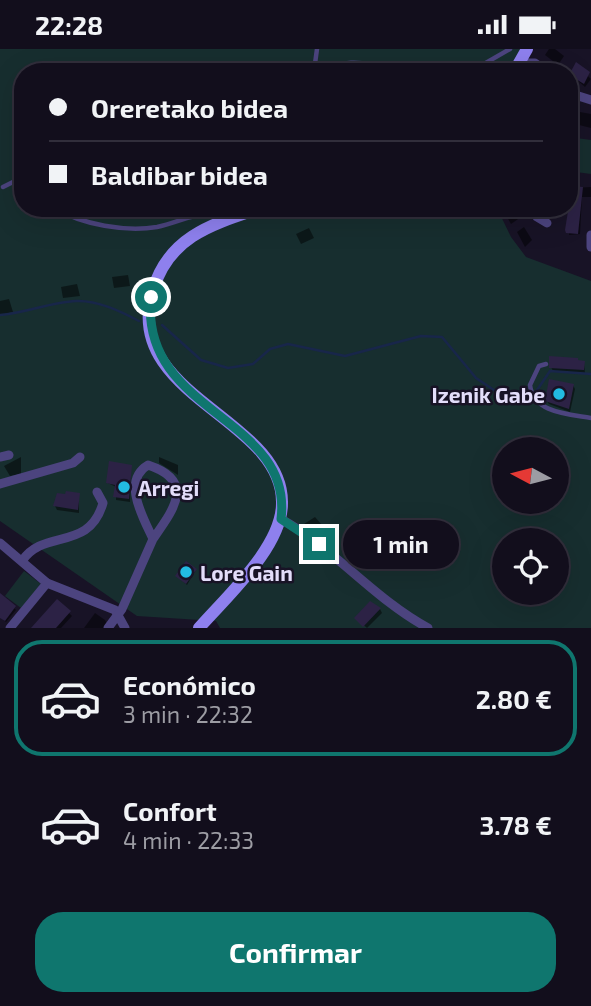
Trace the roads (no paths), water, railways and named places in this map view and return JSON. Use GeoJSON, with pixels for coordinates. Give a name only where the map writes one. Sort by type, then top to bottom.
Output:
{"type":"FeatureCollection","features":[{"type":"Feature","properties":{"kind":"main road"},"geometry":{"type":"LineString","coordinates":[[200,628],[273,538],[281,519],[282,491],[270,462],[178,380],[164,363],[149,329],[151,297],[157,276],[169,257],[198,231],[234,217]]}},
{"type":"Feature","properties":{"kind":"street"},"geometry":{"type":"LineString","coordinates":[[537,217],[547,223]]}},
{"type":"Feature","properties":{"kind":"street"},"geometry":{"type":"LineString","coordinates":[[591,235],[591,247]]}},
{"type":"Feature","properties":{"kind":"street"},"geometry":{"type":"LineString","coordinates":[[0,484],[73,463],[80,457]]}},
{"type":"Feature","properties":{"kind":"street"},"geometry":{"type":"LineString","coordinates":[[108,628],[118,614],[153,538],[173,510],[177,487],[169,474],[148,465],[140,473],[136,501],[153,538]]}},
{"type":"Feature","properties":{"kind":"street"},"geometry":{"type":"LineString","coordinates":[[22,561],[35,547],[73,537],[89,528],[103,503],[97,492]]}},
{"type":"Feature","properties":{"kind":"street"},"geometry":{"type":"LineString","coordinates":[[281,519],[339,558],[393,607],[428,628]]}},
{"type":"Feature","properties":{"kind":"street"},"geometry":{"type":"LineString","coordinates":[[0,543],[47,583],[110,606],[118,614],[125,628]]}},
{"type":"Feature","properties":{"kind":"street"},"geometry":{"type":"LineString","coordinates":[[10,628],[47,583]]}},
{"type":"Feature","properties":{"kind":"lane"},"geometry":{"type":"LineString","coordinates":[[486,63],[511,49],[522,59]]}},
{"type":"Feature","properties":{"kind":"lane"},"geometry":{"type":"LineString","coordinates":[[3,187],[14,182]]}},
{"type":"Feature","properties":{"kind":"lane"},"geometry":{"type":"LineString","coordinates":[[70,217],[132,229],[159,226],[190,217]]}},
{"type":"Feature","properties":{"kind":"lane"},"geometry":{"type":"LineString","coordinates":[[219,217],[222,221]]}},
{"type":"Feature","properties":{"kind":"lane"},"geometry":{"type":"LineString","coordinates":[[546,364],[540,366],[530,385],[538,404],[591,418]]}},
{"type":"Feature","properties":{"kind":"waterway"},"geometry":{"type":"LineString","coordinates":[[0,315],[57,303],[84,301],[108,307],[139,321]]}},
{"type":"Feature","properties":{"kind":"waterway"},"geometry":{"type":"LineString","coordinates":[[162,325],[201,360],[228,368],[253,364],[270,349],[288,344],[345,356],[421,336],[442,337],[476,378],[513,403],[520,401]]}},
{"type":"Feature","properties":{"kind":"waterway"},"geometry":{"type":"LineString","coordinates":[[535,393],[550,371],[591,374]]}},
{"type":"Feature","properties":{"kind":"place","name":"Izenik Gabe"},"geometry":{"type":"Point","coordinates":[559,394]}},
{"type":"Feature","properties":{"kind":"place","name":"Arregi"},"geometry":{"type":"Point","coordinates":[124,487]}},
{"type":"Feature","properties":{"kind":"place","name":"Lore Gain"},"geometry":{"type":"Point","coordinates":[186,572]}}]}
